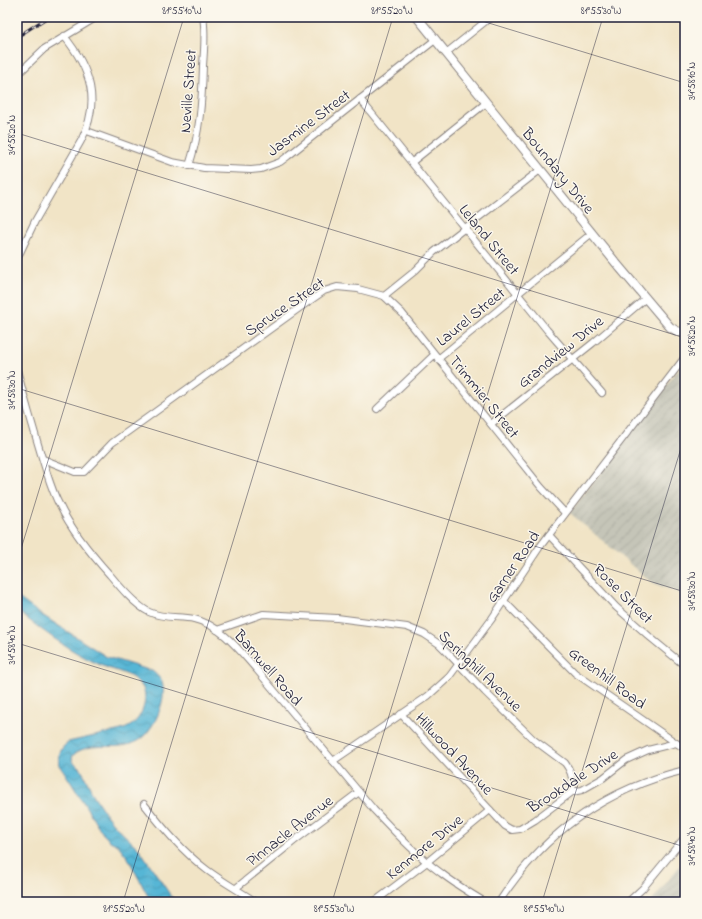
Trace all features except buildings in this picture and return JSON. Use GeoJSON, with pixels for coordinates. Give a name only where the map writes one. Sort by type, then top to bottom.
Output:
{"type":"FeatureCollection","features":[{"type":"Feature","properties":{"kind":"street"},"geometry":{"type":"LineString","coordinates":[[17,75],[44,49],[97,17]]}},
{"type":"Feature","properties":{"kind":"street","name":"Neville Street"},"geometry":{"type":"LineString","coordinates":[[190,166],[202,110],[204,41],[203,17]]}},
{"type":"Feature","properties":{"kind":"street","name":"Boundary Drive"},"geometry":{"type":"LineString","coordinates":[[417,17],[540,170],[646,298],[670,326],[677,331],[685,333]]}},
{"type":"Feature","properties":{"kind":"street"},"geometry":{"type":"LineString","coordinates":[[446,53],[491,17]]}},
{"type":"Feature","properties":{"kind":"street"},"geometry":{"type":"LineString","coordinates":[[17,259],[27,235],[87,131],[92,110],[89,79],[79,56],[64,36]]}},
{"type":"Feature","properties":{"kind":"street","name":"Jasmine Street"},"geometry":{"type":"LineString","coordinates":[[87,131],[172,162],[190,166],[251,170],[271,166],[288,156],[435,40]]}},
{"type":"Feature","properties":{"kind":"street","name":"Leland Street"},"geometry":{"type":"LineString","coordinates":[[360,99],[571,359],[602,393]]}},
{"type":"Feature","properties":{"kind":"street"},"geometry":{"type":"LineString","coordinates":[[412,162],[486,103]]}},
{"type":"Feature","properties":{"kind":"street"},"geometry":{"type":"LineString","coordinates":[[384,296],[415,271],[434,252],[540,170]]}},
{"type":"Feature","properties":{"kind":"street","name":"Laurel Street"},"geometry":{"type":"LineString","coordinates":[[377,409],[436,357],[518,294],[592,233]]}},
{"type":"Feature","properties":{"kind":"street","name":"Spruce Street"},"geometry":{"type":"LineString","coordinates":[[43,459],[75,472],[84,472],[112,443],[328,289],[342,287],[358,289],[384,296]]}},
{"type":"Feature","properties":{"kind":"street","name":"Trimmier Street"},"geometry":{"type":"LineString","coordinates":[[384,296],[402,313],[490,424],[549,496],[565,513]]}},
{"type":"Feature","properties":{"kind":"street","name":"Grandview Drive"},"geometry":{"type":"LineString","coordinates":[[490,424],[646,298]]}},
{"type":"Feature","properties":{"kind":"street","name":"Garner Road"},"geometry":{"type":"LineString","coordinates":[[333,761],[428,696],[443,683],[459,664],[504,601],[527,565],[565,513],[685,357]]}},
{"type":"Feature","properties":{"kind":"street","name":"Barnwell Road"},"geometry":{"type":"LineString","coordinates":[[17,370],[55,496],[66,517],[86,547],[102,567],[145,610],[156,615],[195,619],[209,624],[232,642],[391,829],[441,873],[485,902]]}},
{"type":"Feature","properties":{"kind":"street","name":"Rose Street"},"geometry":{"type":"LineString","coordinates":[[549,535],[616,607],[685,666]]}},
{"type":"Feature","properties":{"kind":"street","name":"Greenhill Road"},"geometry":{"type":"LineString","coordinates":[[504,601],[575,673],[685,749]]}},
{"type":"Feature","properties":{"kind":"street","name":"Springhill Avenue"},"geometry":{"type":"LineString","coordinates":[[217,630],[254,616],[268,614],[322,616],[398,626],[416,630],[443,647],[485,692],[534,740],[565,763],[569,768],[573,780],[572,792]]}},
{"type":"Feature","properties":{"kind":"street","name":"Hillwood Avenue"},"geometry":{"type":"LineString","coordinates":[[401,714],[490,810]]}},
{"type":"Feature","properties":{"kind":"street","name":"Brookdale Drive"},"geometry":{"type":"LineString","coordinates":[[490,810],[505,826],[512,830],[516,830],[535,820],[572,792],[582,790],[592,785],[626,760],[639,753],[656,747],[676,743]]}},
{"type":"Feature","properties":{"kind":"street"},"geometry":{"type":"LineString","coordinates":[[499,902],[528,862],[574,820],[603,801],[627,788],[685,770]]}},
{"type":"Feature","properties":{"kind":"street","name":"Pinnacle Avenue"},"geometry":{"type":"LineString","coordinates":[[236,888],[298,838],[359,792]]}},
{"type":"Feature","properties":{"kind":"street"},"geometry":{"type":"LineString","coordinates":[[144,804],[176,843],[191,857],[207,870],[256,902]]}},
{"type":"Feature","properties":{"kind":"street","name":"Kenmore Drive"},"geometry":{"type":"LineString","coordinates":[[374,902],[427,862],[490,810]]}},
{"type":"Feature","properties":{"kind":"street"},"geometry":{"type":"LineString","coordinates":[[628,902],[643,888],[685,836]]}},
{"type":"Feature","properties":{"kind":"shaded area"},"geometry":{"type":"Polygon","coordinates":[[[685,361],[685,595],[652,583],[570,513],[685,361]]]}},
{"type":"Feature","properties":{"kind":"shaded area"},"geometry":{"type":"Polygon","coordinates":[[[685,859],[685,902],[652,902],[652,901],[685,859]]]}},
{"type":"Feature","properties":{"kind":"water"},"geometry":{"type":"Polygon","coordinates":[[[17,597],[107,657],[152,671],[162,682],[163,698],[158,715],[154,724],[143,737],[137,741],[121,746],[96,747],[80,750],[73,755],[72,759],[73,762],[81,769],[94,796],[107,816],[115,826],[140,850],[175,902],[151,902],[128,858],[118,845],[110,841],[103,834],[60,765],[59,761],[60,752],[68,742],[121,730],[134,723],[144,706],[145,694],[143,689],[137,681],[129,676],[89,659],[47,633],[17,611],[17,597]]]}},
{"type":"Feature","properties":{"kind":"railway"},"geometry":{"type":"LineString","coordinates":[[17,37],[48,17]]}}]}
